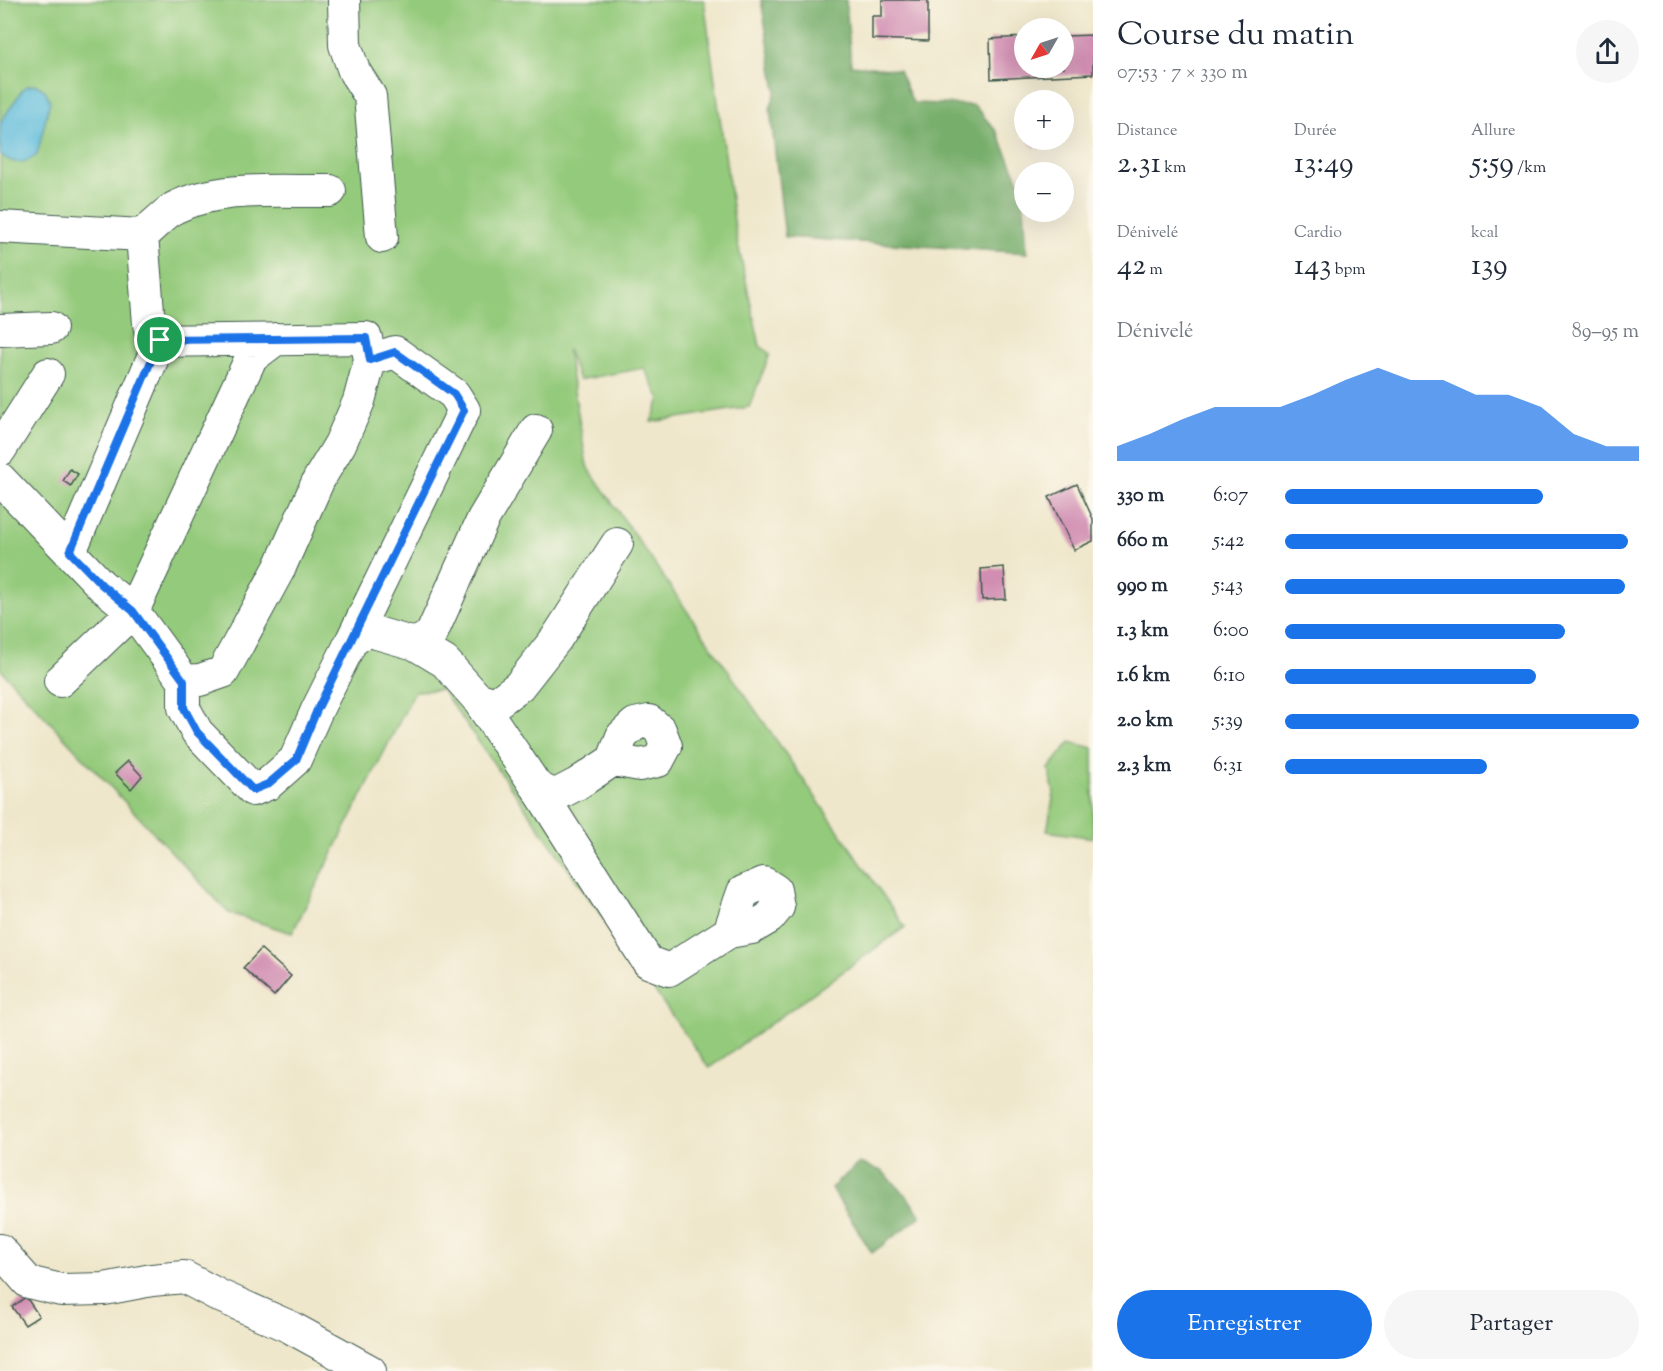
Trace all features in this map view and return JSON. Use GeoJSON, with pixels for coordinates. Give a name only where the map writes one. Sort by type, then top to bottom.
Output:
{"type":"FeatureCollection","features":[{"type":"Feature","properties":{"kind":"street"},"geometry":{"type":"LineString","coordinates":[[344,0],[345,45],[354,70],[370,96],[382,237]]}},
{"type":"Feature","properties":{"kind":"street"},"geometry":{"type":"LineString","coordinates":[[0,227],[142,235],[172,210],[193,200],[223,193],[330,191]]}},
{"type":"Feature","properties":{"kind":"street"},"geometry":{"type":"LineString","coordinates":[[142,235],[149,324],[153,341],[366,338],[370,360],[359,401],[340,444],[319,479],[279,569],[223,672],[200,680],[184,681]]}},
{"type":"Feature","properties":{"kind":"street"},"geometry":{"type":"LineString","coordinates":[[0,330],[51,328]]}},
{"type":"Feature","properties":{"kind":"street"},"geometry":{"type":"LineString","coordinates":[[60,681],[133,611],[251,358],[276,339]]}},
{"type":"Feature","properties":{"kind":"street"},"geometry":{"type":"LineString","coordinates":[[70,552],[160,340]]}},
{"type":"Feature","properties":{"kind":"street"},"geometry":{"type":"LineString","coordinates":[[4,490],[102,585],[133,611],[184,681],[184,708],[197,732],[253,790],[268,784],[296,760],[317,710],[464,410],[454,394],[395,352],[370,360]]}},
{"type":"Feature","properties":{"kind":"street"},"geometry":{"type":"LineString","coordinates":[[0,450],[48,374]]}},
{"type":"Feature","properties":{"kind":"street"},"geometry":{"type":"LineString","coordinates":[[416,644],[431,635],[483,519],[536,430]]}},
{"type":"Feature","properties":{"kind":"street"},"geometry":{"type":"LineString","coordinates":[[477,698],[495,704],[519,686],[555,639],[617,544]]}},
{"type":"Feature","properties":{"kind":"street"},"geometry":{"type":"LineString","coordinates":[[351,642],[366,630],[416,644],[445,662],[477,698],[648,962],[669,970],[729,932]]}},
{"type":"Feature","properties":{"kind":"street"},"geometry":{"type":"LineString","coordinates":[[536,786],[554,796],[613,760]]}},
{"type":"Feature","properties":{"kind":"street"},"geometry":{"type":"LineString","coordinates":[[0,1250],[28,1282],[61,1290],[104,1289],[184,1277],[220,1296],[290,1327],[370,1371]]}},
{"type":"Feature","properties":{"kind":"green space"},"geometry":{"type":"Polygon","coordinates":[[[0,0],[704,0],[736,235],[760,346],[770,354],[749,407],[651,422],[660,399],[644,368],[579,380],[567,349],[587,466],[905,927],[709,1068],[442,690],[415,691],[292,933],[229,913],[0,669],[0,0]]]}},
{"type":"Feature","properties":{"kind":"green space"},"geometry":{"type":"Polygon","coordinates":[[[761,0],[846,0],[851,65],[899,70],[913,103],[974,105],[997,132],[1014,170],[1014,222],[1025,222],[1027,253],[785,237],[770,109],[776,91],[761,0]]]}},
{"type":"Feature","properties":{"kind":"green space"},"geometry":{"type":"Polygon","coordinates":[[[1070,742],[1093,748],[1093,838],[1047,831],[1054,793],[1049,769],[1070,742]]]}},
{"type":"Feature","properties":{"kind":"green space"},"geometry":{"type":"Polygon","coordinates":[[[859,1163],[882,1171],[906,1195],[921,1216],[872,1253],[831,1188],[859,1163]]]}},
{"type":"Feature","properties":{"kind":"water"},"geometry":{"type":"Polygon","coordinates":[[[36,85],[45,90],[50,101],[37,155],[28,161],[14,162],[0,154],[0,123],[23,89],[36,85]]]}},
{"type":"Feature","properties":{"kind":"building"},"geometry":{"type":"Polygon","coordinates":[[[882,0],[928,0],[928,41],[872,39],[872,16],[882,16],[882,0]]]}},
{"type":"Feature","properties":{"kind":"building"},"geometry":{"type":"Polygon","coordinates":[[[1093,35],[1093,74],[1074,75],[1074,36],[1093,35]]]}},
{"type":"Feature","properties":{"kind":"building"},"geometry":{"type":"Polygon","coordinates":[[[1014,38],[1014,78],[991,79],[990,39],[1014,38]]]}},
{"type":"Feature","properties":{"kind":"building"},"geometry":{"type":"Polygon","coordinates":[[[70,469],[78,474],[71,486],[63,481],[70,469]]]}},
{"type":"Feature","properties":{"kind":"building"},"geometry":{"type":"Polygon","coordinates":[[[1077,484],[1093,519],[1093,541],[1074,550],[1049,497],[1077,484]]]}},
{"type":"Feature","properties":{"kind":"building"},"geometry":{"type":"Polygon","coordinates":[[[1004,567],[1006,599],[982,600],[981,569],[1004,567]]]}},
{"type":"Feature","properties":{"kind":"building"},"geometry":{"type":"Polygon","coordinates":[[[128,761],[142,776],[131,789],[115,773],[128,761]]]}},
{"type":"Feature","properties":{"kind":"building"},"geometry":{"type":"Polygon","coordinates":[[[261,949],[291,976],[274,996],[243,968],[261,949]]]}},
{"type":"Feature","properties":{"kind":"building"},"geometry":{"type":"Polygon","coordinates":[[[26,1297],[39,1316],[25,1325],[12,1307],[26,1297]]]}},
{"type":"Feature","properties":{"kind":"route"},"geometry":{"type":"LineString","coordinates":[[366,338],[370,360],[395,352],[454,394],[464,410],[317,710],[296,760],[268,784],[253,790],[197,732],[184,708],[184,681],[133,611],[102,585],[70,552],[160,340],[366,338]]}}]}
